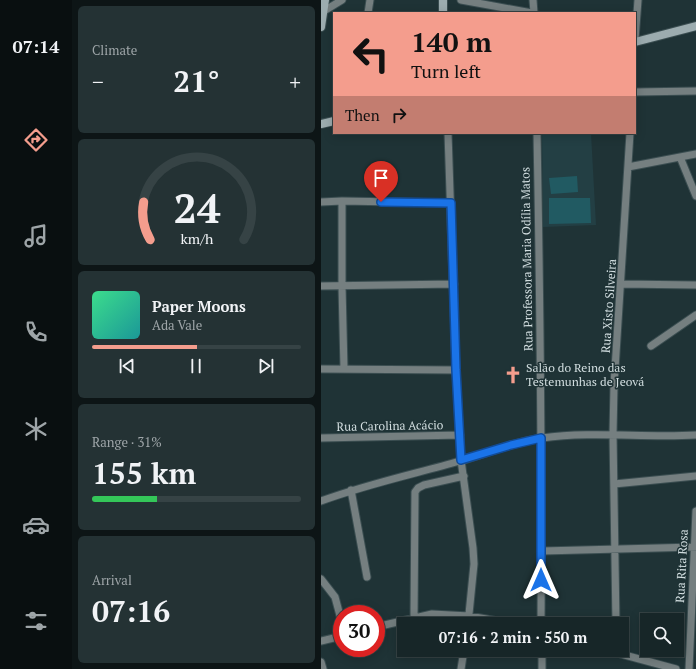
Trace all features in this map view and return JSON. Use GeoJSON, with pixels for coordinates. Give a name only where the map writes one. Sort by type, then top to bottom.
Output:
{"type":"FeatureCollection","features":[{"type":"Feature","properties":{"kind":"street"},"geometry":{"type":"LineString","coordinates":[[321,27],[325,0]]}},
{"type":"Feature","properties":{"kind":"street"},"geometry":{"type":"LineString","coordinates":[[324,10],[342,0]]}},
{"type":"Feature","properties":{"kind":"street"},"geometry":{"type":"LineString","coordinates":[[368,12],[370,0]]}},
{"type":"Feature","properties":{"kind":"street"},"geometry":{"type":"LineString","coordinates":[[443,0],[443,12]]}},
{"type":"Feature","properties":{"kind":"street"},"geometry":{"type":"LineString","coordinates":[[461,0],[527,12]]}},
{"type":"Feature","properties":{"kind":"street"},"geometry":{"type":"LineString","coordinates":[[533,0],[533,12]]}},
{"type":"Feature","properties":{"kind":"street"},"geometry":{"type":"LineString","coordinates":[[636,21],[638,0]]}},
{"type":"Feature","properties":{"kind":"street"},"geometry":{"type":"LineString","coordinates":[[636,41],[696,26]]}},
{"type":"Feature","properties":{"kind":"street"},"geometry":{"type":"LineString","coordinates":[[636,92],[696,91]]}},
{"type":"Feature","properties":{"kind":"street"},"geometry":{"type":"LineString","coordinates":[[321,124],[333,121]]}},
{"type":"Feature","properties":{"kind":"street"},"geometry":{"type":"LineString","coordinates":[[448,134],[456,370],[461,460],[473,559],[469,616]]}},
{"type":"Feature","properties":{"kind":"street","name":"Rua Professora Maria Odília Matos"},"geometry":{"type":"LineString","coordinates":[[537,134],[542,550],[541,617]]}},
{"type":"Feature","properties":{"kind":"street","name":"Rua Xisto Silveira"},"geometry":{"type":"LineString","coordinates":[[616,617],[613,434],[614,385],[630,134]]}},
{"type":"Feature","properties":{"kind":"street"},"geometry":{"type":"LineString","coordinates":[[628,167],[696,154]]}},
{"type":"Feature","properties":{"kind":"street"},"geometry":{"type":"LineString","coordinates":[[680,157],[696,196]]}},
{"type":"Feature","properties":{"kind":"street"},"geometry":{"type":"LineString","coordinates":[[342,201],[344,369]]}},
{"type":"Feature","properties":{"kind":"street"},"geometry":{"type":"LineString","coordinates":[[321,202],[451,203]]}},
{"type":"Feature","properties":{"kind":"street"},"geometry":{"type":"LineString","coordinates":[[321,286],[454,284]]}},
{"type":"Feature","properties":{"kind":"street"},"geometry":{"type":"LineString","coordinates":[[621,284],[696,284]]}},
{"type":"Feature","properties":{"kind":"street"},"geometry":{"type":"LineString","coordinates":[[651,346],[696,315]]}},
{"type":"Feature","properties":{"kind":"street"},"geometry":{"type":"LineString","coordinates":[[321,368],[456,370]]}},
{"type":"Feature","properties":{"kind":"street"},"geometry":{"type":"LineString","coordinates":[[321,501],[351,490],[541,438],[613,434],[696,436]]}},
{"type":"Feature","properties":{"kind":"street","name":"Rua Carolina Acácio"},"geometry":{"type":"LineString","coordinates":[[321,438],[460,435]]}},
{"type":"Feature","properties":{"kind":"street"},"geometry":{"type":"LineString","coordinates":[[414,617],[415,492],[418,488],[424,486],[464,476]]}},
{"type":"Feature","properties":{"kind":"street"},"geometry":{"type":"LineString","coordinates":[[614,484],[696,476]]}},
{"type":"Feature","properties":{"kind":"street"},"geometry":{"type":"LineString","coordinates":[[351,490],[367,577]]}},
{"type":"Feature","properties":{"kind":"street","name":"Rua Rita Rosa"},"geometry":{"type":"LineString","coordinates":[[689,669],[696,512]]}},
{"type":"Feature","properties":{"kind":"street"},"geometry":{"type":"LineString","coordinates":[[542,550],[695,547]]}},
{"type":"Feature","properties":{"kind":"street"},"geometry":{"type":"LineString","coordinates":[[321,579],[335,597],[337,605]]}},
{"type":"Feature","properties":{"kind":"street"},"geometry":{"type":"LineString","coordinates":[[419,617],[433,614],[475,617]]}},
{"type":"Feature","properties":{"kind":"street"},"geometry":{"type":"LineString","coordinates":[[385,625],[397,622]]}},
{"type":"Feature","properties":{"kind":"street"},"geometry":{"type":"LineString","coordinates":[[321,641],[333,638]]}},
{"type":"Feature","properties":{"kind":"street"},"geometry":{"type":"LineString","coordinates":[[629,655],[676,669]]}},
{"type":"Feature","properties":{"kind":"street"},"geometry":{"type":"LineString","coordinates":[[461,669],[463,657]]}},
{"type":"Feature","properties":{"kind":"street"},"geometry":{"type":"LineString","coordinates":[[541,657],[542,669]]}},
{"type":"Feature","properties":{"kind":"street"},"geometry":{"type":"LineString","coordinates":[[321,662],[323,669]]}},
{"type":"Feature","properties":{"kind":"shaded area"},"geometry":{"type":"Polygon","coordinates":[[[542,134],[591,134],[596,225],[543,227],[542,134]]]}},
{"type":"Feature","properties":{"kind":"shaded area"},"geometry":{"type":"Polygon","coordinates":[[[577,176],[578,192],[551,194],[549,178],[577,176]]]}},
{"type":"Feature","properties":{"kind":"shaded area"},"geometry":{"type":"Polygon","coordinates":[[[549,198],[590,198],[591,223],[549,224],[549,198]]]}},
{"type":"Feature","properties":{"kind":"place","name":"Salão do Reino das Testemunhas de Jeová"},"geometry":{"type":"Point","coordinates":[513,375]}},
{"type":"Feature","properties":{"kind":"route"},"geometry":{"type":"LineString","coordinates":[[381,202],[451,203],[456,370],[461,460],[511,445],[541,438],[541,580]]}}]}
